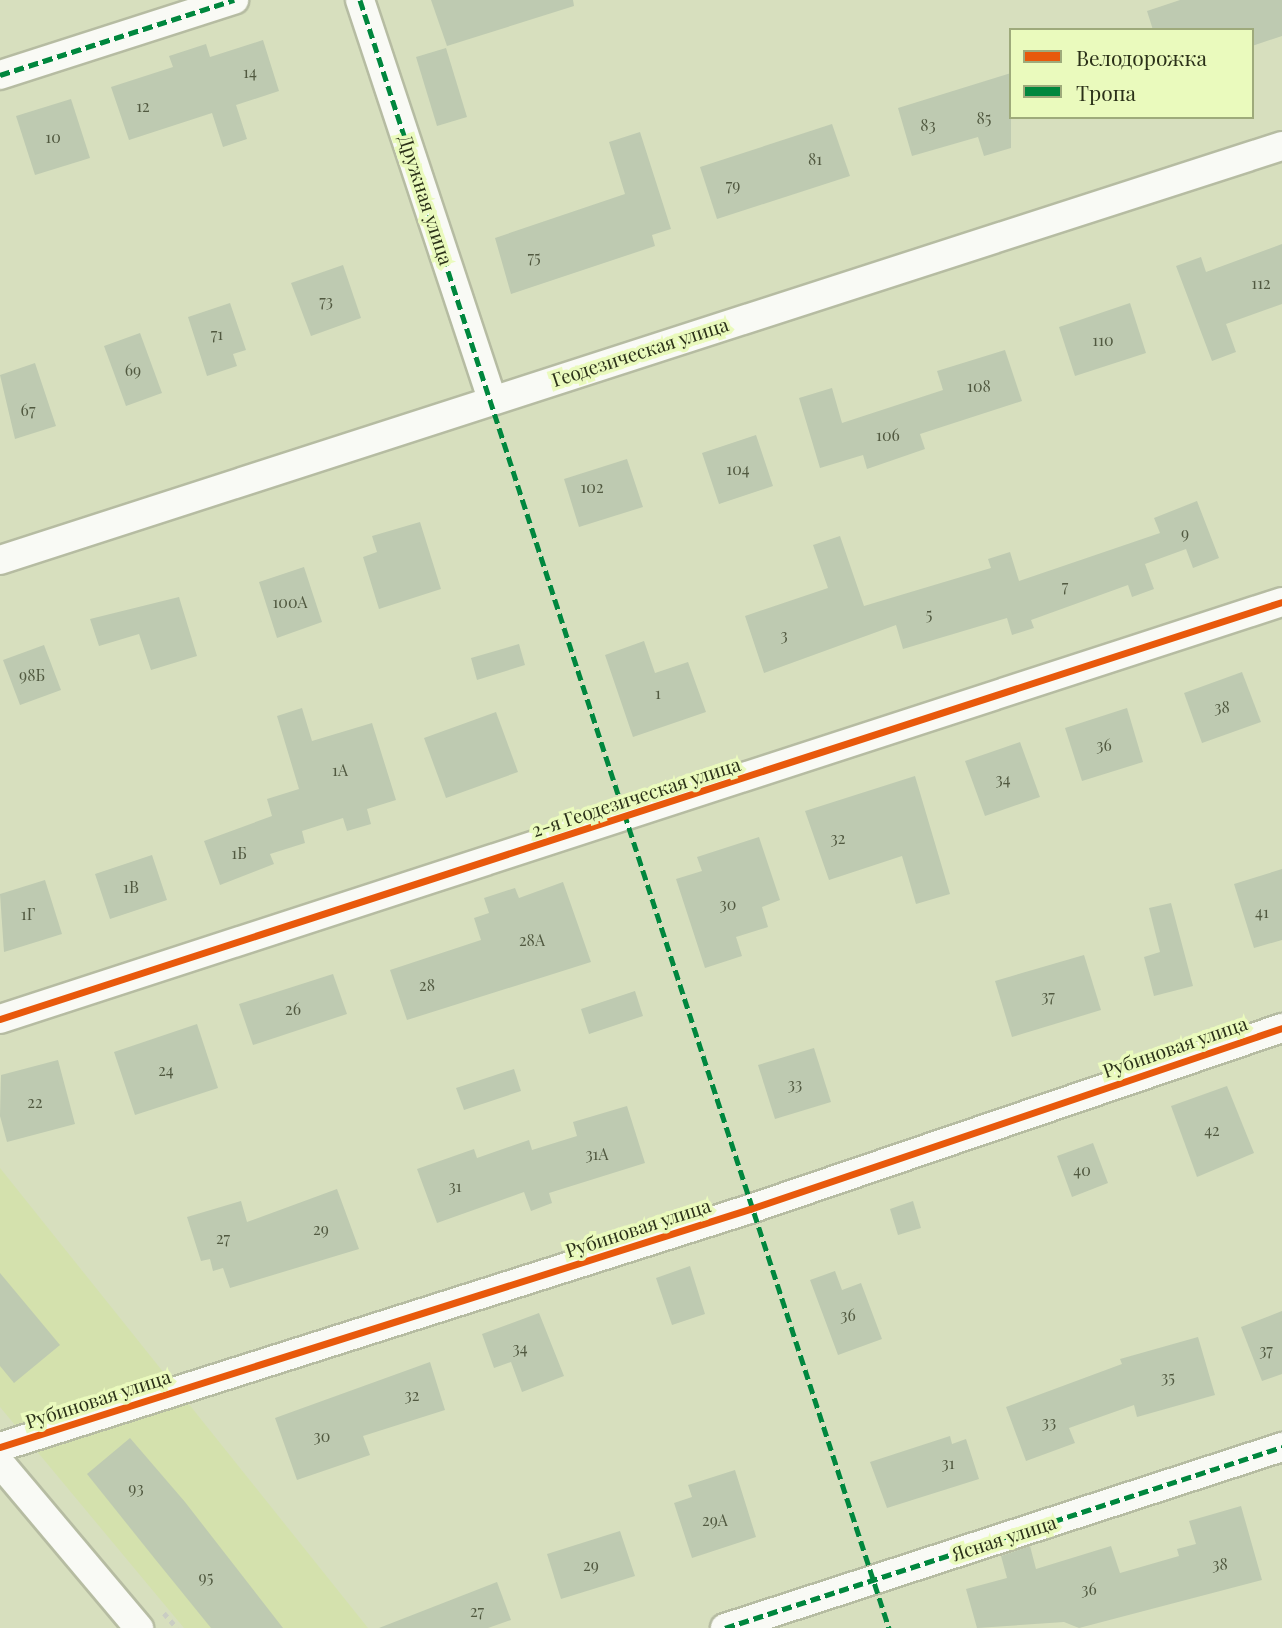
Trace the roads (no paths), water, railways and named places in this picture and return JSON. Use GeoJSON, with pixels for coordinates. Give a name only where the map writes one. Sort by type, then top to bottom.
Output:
{"type":"FeatureCollection","features":[{"type":"Feature","properties":{"kind":"street"},"geometry":{"type":"LineString","coordinates":[[0,75],[234,0]]}},
{"type":"Feature","properties":{"kind":"street","name":"Дружная улица"},"geometry":{"type":"LineString","coordinates":[[360,0],[492,399]]}},
{"type":"Feature","properties":{"kind":"street","name":"Геодезическая улица"},"geometry":{"type":"LineString","coordinates":[[0,560],[1282,146]]}},
{"type":"Feature","properties":{"kind":"street","name":"2-я Геодезическая улица"},"geometry":{"type":"LineString","coordinates":[[0,1019],[1282,602]]}},
{"type":"Feature","properties":{"kind":"street","name":"Рубиновая улица"},"geometry":{"type":"LineString","coordinates":[[0,1447],[750,1209],[1282,1028]]}},
{"type":"Feature","properties":{"kind":"street","name":"Ясная улица"},"geometry":{"type":"LineString","coordinates":[[725,1628],[1282,1447]]}},
{"type":"Feature","properties":{"kind":"street"},"geometry":{"type":"LineString","coordinates":[[0,1463],[139,1628]]}}]}
